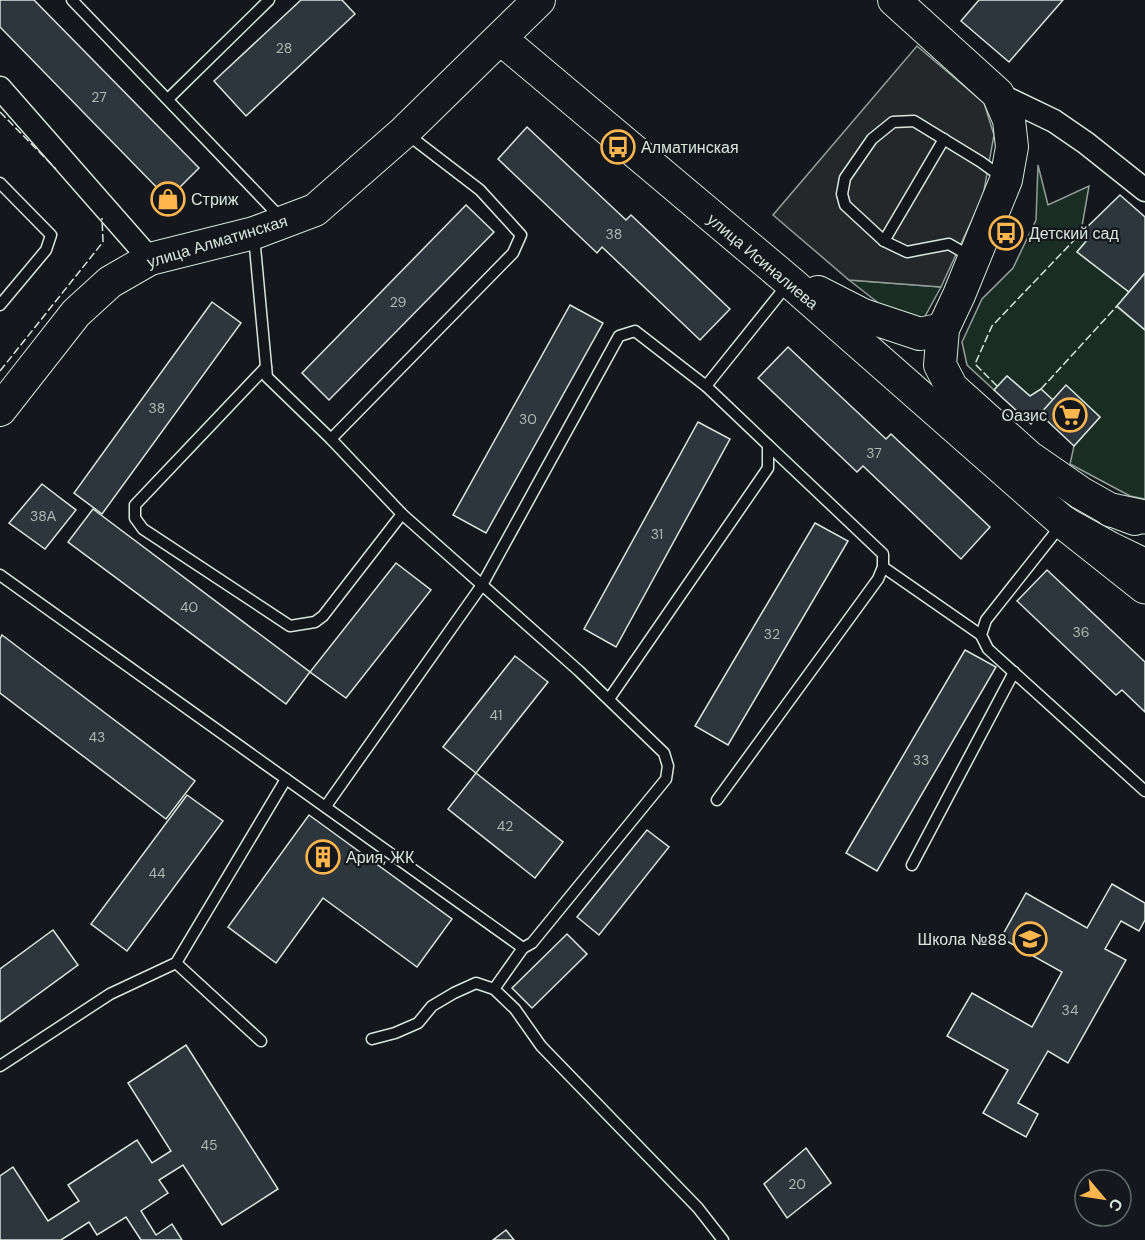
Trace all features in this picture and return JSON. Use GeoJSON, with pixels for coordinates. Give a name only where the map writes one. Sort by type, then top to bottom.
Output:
{"type":"FeatureCollection","features":[{"type":"Feature","properties":{"kind":"main road"},"geometry":{"type":"LineString","coordinates":[[1111,510],[1145,517]]}},
{"type":"Feature","properties":{"kind":"main road"},"geometry":{"type":"LineString","coordinates":[[1064,522],[1145,587]]}},
{"type":"Feature","properties":{"kind":"street"},"geometry":{"type":"LineString","coordinates":[[501,39],[539,0]]}},
{"type":"Feature","properties":{"kind":"street"},"geometry":{"type":"LineString","coordinates":[[894,0],[998,94],[1062,127],[1145,190]]}},
{"type":"Feature","properties":{"kind":"street","name":"улица Алматинская"},"geometry":{"type":"LineString","coordinates":[[0,410],[76,313],[110,282],[150,259],[254,233],[315,210],[404,132],[501,39]]}},
{"type":"Feature","properties":{"kind":"street","name":"улица Исиналиева"},"geometry":{"type":"LineString","coordinates":[[501,39],[782,276],[1064,522],[1145,565]]}},
{"type":"Feature","properties":{"kind":"street"},"geometry":{"type":"LineString","coordinates":[[0,88],[150,259]]}},
{"type":"Feature","properties":{"kind":"street"},"geometry":{"type":"LineString","coordinates":[[998,94],[1009,120],[1012,147],[1006,180],[942,329],[940,365],[952,388],[1029,457],[1081,493],[1111,510],[1145,523]]}},
{"type":"Feature","properties":{"kind":"street"},"geometry":{"type":"LineString","coordinates":[[782,276],[863,315],[920,334],[942,329]]}},
{"type":"Feature","properties":{"kind":"lane"},"geometry":{"type":"LineString","coordinates":[[72,0],[285,221]]}},
{"type":"Feature","properties":{"kind":"lane"},"geometry":{"type":"LineString","coordinates":[[168,99],[270,0]]}},
{"type":"Feature","properties":{"kind":"lane"},"geometry":{"type":"LineString","coordinates":[[974,258],[949,244],[908,252],[884,241],[845,205],[842,194],[845,178],[872,139],[893,122],[914,121],[1006,180]]}},
{"type":"Feature","properties":{"kind":"lane"},"geometry":{"type":"LineString","coordinates":[[331,439],[513,253],[521,235],[480,190],[404,132]]}},
{"type":"Feature","properties":{"kind":"lane"},"geometry":{"type":"LineString","coordinates":[[884,241],[944,139]]}},
{"type":"Feature","properties":{"kind":"lane"},"geometry":{"type":"LineString","coordinates":[[0,183],[51,235],[46,250],[0,305]]}},
{"type":"Feature","properties":{"kind":"lane"},"geometry":{"type":"LineString","coordinates":[[254,233],[267,377],[331,439],[402,514],[579,671],[664,753],[668,766],[666,779],[532,943],[523,948],[494,989]]}},
{"type":"Feature","properties":{"kind":"lane"},"geometry":{"type":"LineString","coordinates":[[706,386],[782,276]]}},
{"type":"Feature","properties":{"kind":"lane"},"geometry":{"type":"LineString","coordinates":[[326,806],[482,585],[619,336],[635,331],[706,386],[883,554],[883,567],[878,579],[717,800]]}},
{"type":"Feature","properties":{"kind":"lane"},"geometry":{"type":"LineString","coordinates":[[266,367],[135,505],[135,518],[143,529],[290,626],[315,622],[324,616],[402,514]]}},
{"type":"Feature","properties":{"kind":"lane"},"geometry":{"type":"LineString","coordinates":[[609,699],[768,468],[768,445]]}},
{"type":"Feature","properties":{"kind":"lane"},"geometry":{"type":"LineString","coordinates":[[981,635],[986,620],[1064,522]]}},
{"type":"Feature","properties":{"kind":"lane"},"geometry":{"type":"LineString","coordinates":[[883,567],[981,635],[988,649],[1145,791]]}},
{"type":"Feature","properties":{"kind":"lane"},"geometry":{"type":"LineString","coordinates":[[0,575],[523,948]]}},
{"type":"Feature","properties":{"kind":"lane"},"geometry":{"type":"LineString","coordinates":[[912,865],[1014,672]]}},
{"type":"Feature","properties":{"kind":"lane"},"geometry":{"type":"LineString","coordinates":[[0,1066],[110,994],[176,963],[286,779]]}},
{"type":"Feature","properties":{"kind":"lane"},"geometry":{"type":"LineString","coordinates":[[176,963],[261,1041]]}},
{"type":"Feature","properties":{"kind":"lane"},"geometry":{"type":"LineString","coordinates":[[372,1039],[395,1033],[418,1023],[432,1006],[476,983],[494,989],[515,1009],[541,1046],[698,1208],[723,1240]]}},
{"type":"Feature","properties":{"kind":"green space"},"geometry":{"type":"Polygon","coordinates":[[[1038,165],[1048,205],[1089,186],[1081,232],[1088,239],[1077,252],[1129,292],[1117,307],[1145,330],[1145,499],[1130,496],[1070,464],[1074,446],[1100,417],[1066,386],[1053,400],[1030,396],[1007,376],[994,390],[967,365],[962,342],[982,299],[1013,268],[1036,220],[1038,165]]]}},
{"type":"Feature","properties":{"kind":"green space"},"geometry":{"type":"Polygon","coordinates":[[[849,280],[941,287],[924,318],[904,323],[849,280]]]}},
{"type":"Feature","properties":{"kind":"shaded area"},"geometry":{"type":"Polygon","coordinates":[[[917,46],[984,103],[994,135],[983,196],[941,287],[849,280],[773,215],[917,46]]]}},
{"type":"Feature","properties":{"kind":"building"},"geometry":{"type":"Polygon","coordinates":[[[0,0],[34,0],[199,168],[168,199],[0,27],[0,0]]]}},
{"type":"Feature","properties":{"kind":"building"},"geometry":{"type":"Polygon","coordinates":[[[301,0],[342,0],[355,14],[246,116],[214,81],[301,0]]]}},
{"type":"Feature","properties":{"kind":"building"},"geometry":{"type":"Polygon","coordinates":[[[979,0],[1063,0],[1009,62],[961,21],[979,0]]]}},
{"type":"Feature","properties":{"kind":"building"},"geometry":{"type":"Polygon","coordinates":[[[527,127],[626,220],[631,215],[730,309],[700,340],[602,247],[597,253],[498,159],[527,127]]]}},
{"type":"Feature","properties":{"kind":"building"},"geometry":{"type":"Polygon","coordinates":[[[1120,195],[1145,217],[1145,273],[1129,292],[1077,252],[1088,239],[1081,233],[1120,195]]]}},
{"type":"Feature","properties":{"kind":"building"},"geometry":{"type":"Polygon","coordinates":[[[466,205],[494,232],[329,400],[302,373],[466,205]]]}},
{"type":"Feature","properties":{"kind":"building"},"geometry":{"type":"Polygon","coordinates":[[[1145,273],[1145,330],[1117,306],[1145,273]]]}},
{"type":"Feature","properties":{"kind":"building"},"geometry":{"type":"Polygon","coordinates":[[[212,302],[241,323],[102,514],[74,493],[212,302]]]}},
{"type":"Feature","properties":{"kind":"building"},"geometry":{"type":"Polygon","coordinates":[[[570,305],[603,323],[486,533],[453,515],[570,305]]]}},
{"type":"Feature","properties":{"kind":"building"},"geometry":{"type":"Polygon","coordinates":[[[788,347],[886,439],[891,434],[990,527],[961,559],[863,466],[857,472],[758,378],[788,347]]]}},
{"type":"Feature","properties":{"kind":"building"},"geometry":{"type":"Polygon","coordinates":[[[1007,376],[1030,396],[1041,389],[1053,400],[1031,424],[994,390],[1007,376]]]}},
{"type":"Feature","properties":{"kind":"building","name":"Оазис"},"geometry":{"type":"Polygon","coordinates":[[[1066,385],[1100,417],[1074,446],[1040,414],[1066,385]]]}},
{"type":"Feature","properties":{"kind":"building"},"geometry":{"type":"Polygon","coordinates":[[[698,422],[730,439],[616,647],[584,629],[698,422]]]}},
{"type":"Feature","properties":{"kind":"building"},"geometry":{"type":"Polygon","coordinates":[[[42,484],[76,510],[45,549],[9,523],[42,484]]]}},
{"type":"Feature","properties":{"kind":"building"},"geometry":{"type":"Polygon","coordinates":[[[93,509],[310,672],[286,704],[68,542],[93,509]]]}},
{"type":"Feature","properties":{"kind":"building"},"geometry":{"type":"Polygon","coordinates":[[[815,523],[848,541],[728,745],[695,726],[815,523]]]}},
{"type":"Feature","properties":{"kind":"building"},"geometry":{"type":"Polygon","coordinates":[[[396,563],[431,590],[346,698],[310,672],[396,563]]]}},
{"type":"Feature","properties":{"kind":"building"},"geometry":{"type":"Polygon","coordinates":[[[1047,570],[1145,662],[1145,712],[1122,690],[1116,695],[1017,601],[1047,570]]]}},
{"type":"Feature","properties":{"kind":"building"},"geometry":{"type":"Polygon","coordinates":[[[2,635],[195,781],[166,819],[0,693],[0,639],[2,635]]]}},
{"type":"Feature","properties":{"kind":"building"},"geometry":{"type":"Polygon","coordinates":[[[965,650],[996,667],[877,871],[846,853],[965,650]]]}},
{"type":"Feature","properties":{"kind":"building"},"geometry":{"type":"Polygon","coordinates":[[[515,656],[548,682],[476,773],[443,747],[515,656]]]}},
{"type":"Feature","properties":{"kind":"building"},"geometry":{"type":"Polygon","coordinates":[[[476,773],[563,842],[535,878],[448,809],[476,773]]]}},
{"type":"Feature","properties":{"kind":"building"},"geometry":{"type":"Polygon","coordinates":[[[187,795],[223,821],[127,951],[91,924],[187,795]]]}},
{"type":"Feature","properties":{"kind":"building","name":"Ария, ЖК"},"geometry":{"type":"Polygon","coordinates":[[[309,815],[452,919],[417,967],[323,898],[276,963],[228,927],[309,815]]]}},
{"type":"Feature","properties":{"kind":"building"},"geometry":{"type":"Polygon","coordinates":[[[647,830],[669,847],[599,935],[577,917],[647,830]]]}},
{"type":"Feature","properties":{"kind":"building"},"geometry":{"type":"Polygon","coordinates":[[[1112,884],[1145,903],[1145,920],[1139,931],[1121,921],[1105,949],[1126,960],[1068,1063],[1048,1051],[1018,1103],[1038,1114],[1026,1137],[983,1113],[1008,1070],[947,1036],[972,993],[1032,1027],[1062,972],[1001,938],[1026,893],[1087,928],[1112,884]]]}},
{"type":"Feature","properties":{"kind":"building"},"geometry":{"type":"Polygon","coordinates":[[[53,930],[78,965],[0,1022],[0,969],[53,930]]]}},
{"type":"Feature","properties":{"kind":"building"},"geometry":{"type":"Polygon","coordinates":[[[567,934],[587,954],[532,1008],[512,988],[567,934]]]}},
{"type":"Feature","properties":{"kind":"building"},"geometry":{"type":"Polygon","coordinates":[[[186,1045],[278,1189],[222,1225],[183,1165],[159,1180],[168,1193],[141,1211],[156,1235],[172,1224],[182,1240],[141,1240],[126,1217],[97,1235],[89,1222],[61,1240],[0,1240],[0,1176],[13,1167],[48,1221],[79,1201],[68,1185],[137,1140],[152,1163],[171,1151],[128,1083],[186,1045]]]}},
{"type":"Feature","properties":{"kind":"building"},"geometry":{"type":"Polygon","coordinates":[[[806,1148],[831,1183],[787,1218],[764,1184],[806,1148]]]}},
{"type":"Feature","properties":{"kind":"building"},"geometry":{"type":"Polygon","coordinates":[[[506,1230],[514,1240],[493,1240],[506,1230]]]}},
{"type":"Feature","properties":{"kind":"fence"},"geometry":{"type":"LineString","coordinates":[[0,112],[56,169]]}},
{"type":"Feature","properties":{"kind":"fence"},"geometry":{"type":"LineString","coordinates":[[0,371],[103,242],[102,218]]}},
{"type":"Feature","properties":{"kind":"fence"},"geometry":{"type":"LineString","coordinates":[[997,386],[975,364],[992,326],[1081,233]]}},
{"type":"Feature","properties":{"kind":"fence"},"geometry":{"type":"LineString","coordinates":[[1041,389],[1117,306]]}},
{"type":"Feature","properties":{"kind":"place","name":"Алматинская"},"geometry":{"type":"Point","coordinates":[618,147]}},
{"type":"Feature","properties":{"kind":"place","name":"Стриж"},"geometry":{"type":"Point","coordinates":[168,199]}},
{"type":"Feature","properties":{"kind":"place","name":"Детский сад"},"geometry":{"type":"Point","coordinates":[1006,233]}},
{"type":"Feature","properties":{"kind":"place","name":"Оазис"},"geometry":{"type":"Point","coordinates":[1070,415]}},
{"type":"Feature","properties":{"kind":"place","name":"Ария, ЖК"},"geometry":{"type":"Point","coordinates":[323,857]}},
{"type":"Feature","properties":{"kind":"place","name":"Школа №88"},"geometry":{"type":"Point","coordinates":[1030,939]}}]}
